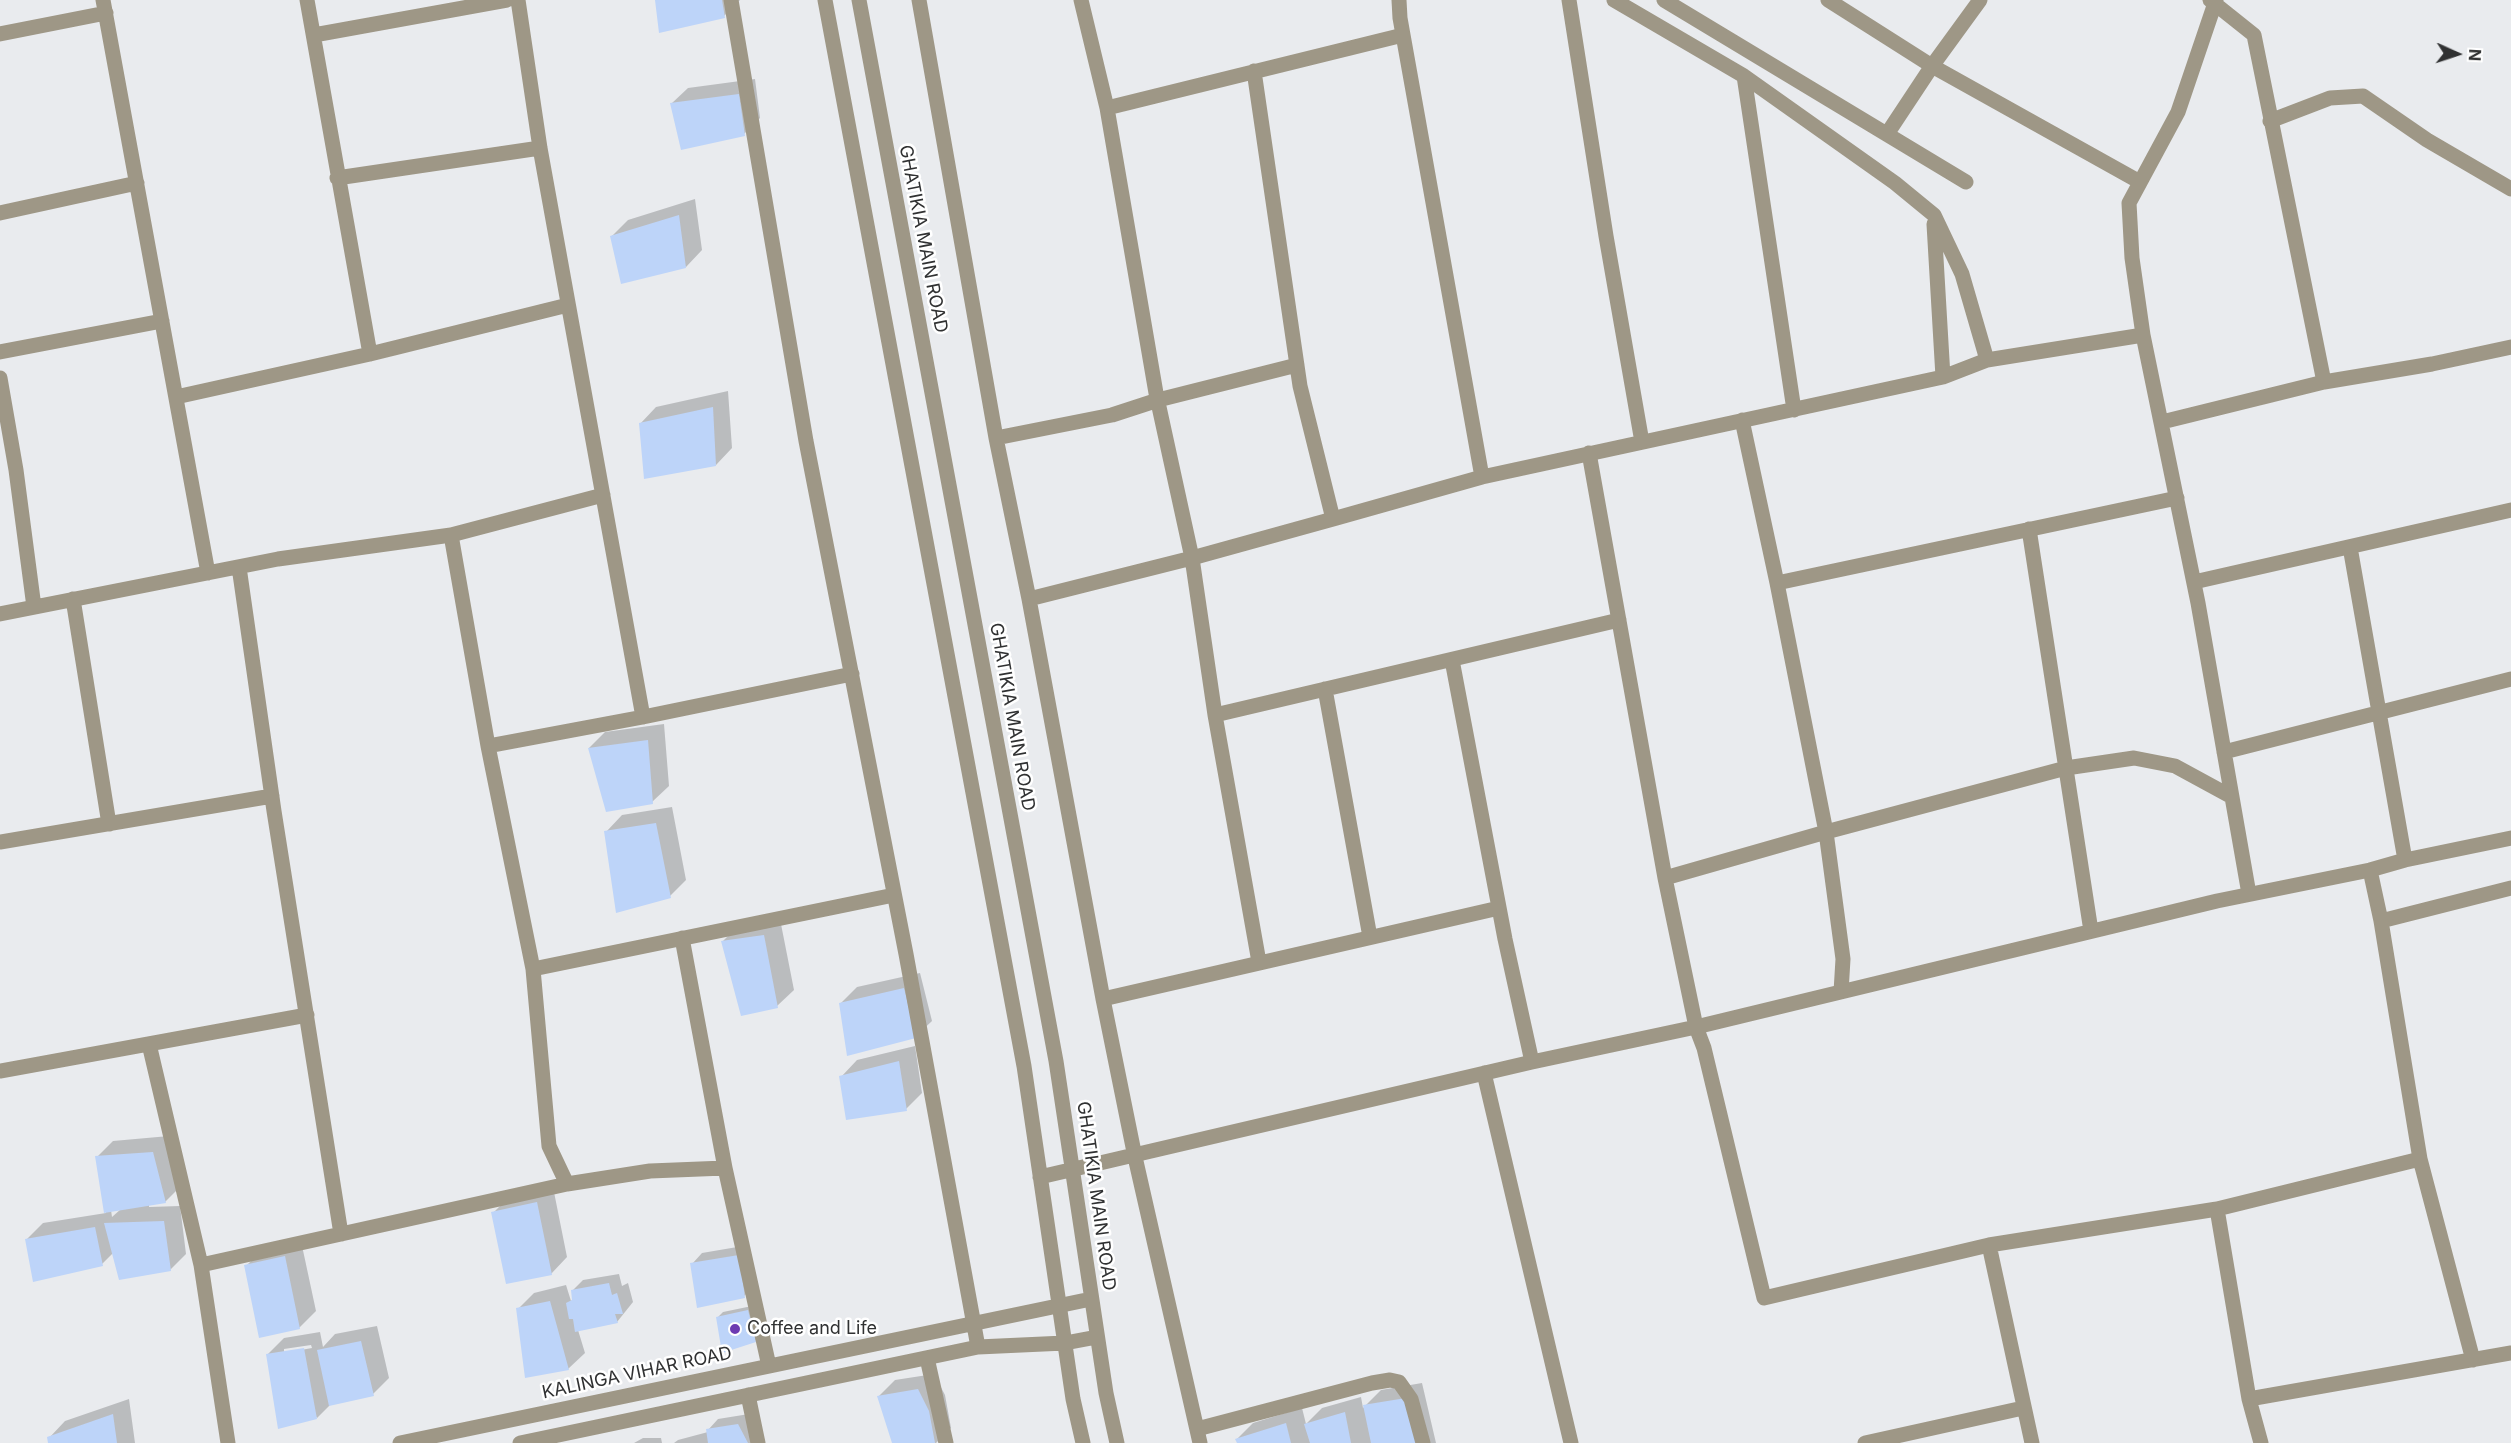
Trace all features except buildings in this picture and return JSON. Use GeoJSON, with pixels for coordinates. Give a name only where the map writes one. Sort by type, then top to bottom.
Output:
{"type":"FeatureCollection","features":[{"type":"Feature","properties":{"kind":"street"},"geometry":{"type":"LineString","coordinates":[[307,0],[370,354]]}},
{"type":"Feature","properties":{"kind":"street"},"geometry":{"type":"LineString","coordinates":[[314,35],[507,0]]}},
{"type":"Feature","properties":{"kind":"street"},"geometry":{"type":"LineString","coordinates":[[518,0],[540,148],[643,717]]}},
{"type":"Feature","properties":{"kind":"street"},"geometry":{"type":"LineString","coordinates":[[731,0],[806,441],[978,1347]]}},
{"type":"Feature","properties":{"kind":"street"},"geometry":{"type":"LineString","coordinates":[[825,0],[1022,1054],[1059,1306],[1083,1443]]}},
{"type":"Feature","properties":{"kind":"street","name":"GHATIKIA MAIN ROAD"},"geometry":{"type":"LineString","coordinates":[[859,0],[1056,1061],[1097,1337],[1117,1443]]}},
{"type":"Feature","properties":{"kind":"street"},"geometry":{"type":"LineString","coordinates":[[919,0],[996,438],[1029,599],[1103,999],[1135,1157],[1198,1436],[1372,1383],[1390,1380],[1399,1382],[1412,1399],[1423,1443]]}},
{"type":"Feature","properties":{"kind":"street"},"geometry":{"type":"LineString","coordinates":[[1081,0],[1107,108],[1158,400],[1192,558],[1215,715],[1259,962]]}},
{"type":"Feature","properties":{"kind":"street"},"geometry":{"type":"LineString","coordinates":[[1399,0],[1403,35],[1482,477]]}},
{"type":"Feature","properties":{"kind":"street"},"geometry":{"type":"LineString","coordinates":[[1569,0],[1605,236],[1642,442]]}},
{"type":"Feature","properties":{"kind":"street"},"geometry":{"type":"LineString","coordinates":[[1614,0],[1744,76],[1895,183],[1934,215],[1962,274],[1987,360]]}},
{"type":"Feature","properties":{"kind":"street"},"geometry":{"type":"LineString","coordinates":[[1664,0],[1966,182]]}},
{"type":"Feature","properties":{"kind":"street"},"geometry":{"type":"LineString","coordinates":[[1828,0],[1932,66],[2140,182]]}},
{"type":"Feature","properties":{"kind":"street"},"geometry":{"type":"LineString","coordinates":[[1887,134],[1932,66],[1980,0]]}},
{"type":"Feature","properties":{"kind":"street"},"geometry":{"type":"LineString","coordinates":[[2249,894],[2194,582],[2143,335],[2132,258],[2129,203],[2178,112],[2214,1],[2254,35],[2324,382]]}},
{"type":"Feature","properties":{"kind":"street"},"geometry":{"type":"LineString","coordinates":[[0,34],[105,6],[208,573]]}},
{"type":"Feature","properties":{"kind":"street"},"geometry":{"type":"LineString","coordinates":[[1107,108],[1403,35]]}},
{"type":"Feature","properties":{"kind":"street"},"geometry":{"type":"LineString","coordinates":[[1254,71],[1300,386],[1333,519]]}},
{"type":"Feature","properties":{"kind":"street"},"geometry":{"type":"LineString","coordinates":[[1744,76],[1794,410]]}},
{"type":"Feature","properties":{"kind":"street"},"geometry":{"type":"LineString","coordinates":[[2270,121],[2330,98],[2363,96],[2427,140],[2511,189]]}},
{"type":"Feature","properties":{"kind":"street"},"geometry":{"type":"LineString","coordinates":[[337,178],[540,148]]}},
{"type":"Feature","properties":{"kind":"street"},"geometry":{"type":"LineString","coordinates":[[0,213],[137,183]]}},
{"type":"Feature","properties":{"kind":"street"},"geometry":{"type":"LineString","coordinates":[[1934,215],[1943,377]]}},
{"type":"Feature","properties":{"kind":"street"},"geometry":{"type":"LineString","coordinates":[[176,397],[370,354],[568,305]]}},
{"type":"Feature","properties":{"kind":"street"},"geometry":{"type":"LineString","coordinates":[[0,352],[162,321]]}},
{"type":"Feature","properties":{"kind":"street"},"geometry":{"type":"LineString","coordinates":[[1029,599],[1192,558],[1482,477],[1943,377],[1987,360],[2143,335]]}},
{"type":"Feature","properties":{"kind":"street"},"geometry":{"type":"LineString","coordinates":[[2162,422],[2324,382],[2432,364],[2511,347]]}},
{"type":"Feature","properties":{"kind":"street"},"geometry":{"type":"LineString","coordinates":[[996,438],[1112,415],[1158,400],[1297,365]]}},
{"type":"Feature","properties":{"kind":"street"},"geometry":{"type":"LineString","coordinates":[[0,378],[16,470],[34,607]]}},
{"type":"Feature","properties":{"kind":"street"},"geometry":{"type":"LineString","coordinates":[[1742,420],[1826,831],[1843,959],[1841,992]]}},
{"type":"Feature","properties":{"kind":"street"},"geometry":{"type":"LineString","coordinates":[[1589,453],[1665,879],[1696,1027],[1704,1048],[1764,1298],[1989,1245],[2217,1209],[2420,1159]]}},
{"type":"Feature","properties":{"kind":"street"},"geometry":{"type":"LineString","coordinates":[[0,614],[239,567],[451,535],[603,495]]}},
{"type":"Feature","properties":{"kind":"street"},"geometry":{"type":"LineString","coordinates":[[1777,583],[2177,498]]}},
{"type":"Feature","properties":{"kind":"street"},"geometry":{"type":"LineString","coordinates":[[2194,582],[2511,510]]}},
{"type":"Feature","properties":{"kind":"street"},"geometry":{"type":"LineString","coordinates":[[2029,529],[2091,931]]}},
{"type":"Feature","properties":{"kind":"street"},"geometry":{"type":"LineString","coordinates":[[451,535],[489,746],[533,969],[549,1146],[567,1184]]}},
{"type":"Feature","properties":{"kind":"street"},"geometry":{"type":"LineString","coordinates":[[2350,547],[2405,860]]}},
{"type":"Feature","properties":{"kind":"street"},"geometry":{"type":"LineString","coordinates":[[239,567],[272,796],[341,1234]]}},
{"type":"Feature","properties":{"kind":"street"},"geometry":{"type":"LineString","coordinates":[[72,599],[109,824]]}},
{"type":"Feature","properties":{"kind":"street"},"geometry":{"type":"LineString","coordinates":[[1215,715],[1618,620]]}},
{"type":"Feature","properties":{"kind":"street"},"geometry":{"type":"LineString","coordinates":[[1452,660],[1499,908],[1532,1062]]}},
{"type":"Feature","properties":{"kind":"street"},"geometry":{"type":"LineString","coordinates":[[489,746],[852,674]]}},
{"type":"Feature","properties":{"kind":"street"},"geometry":{"type":"LineString","coordinates":[[2224,752],[2511,679]]}},
{"type":"Feature","properties":{"kind":"street"},"geometry":{"type":"LineString","coordinates":[[1326,689],[1370,937]]}},
{"type":"Feature","properties":{"kind":"street"},"geometry":{"type":"LineString","coordinates":[[1665,879],[1826,831],[2066,768],[2134,758],[2175,766],[2232,797]]}},
{"type":"Feature","properties":{"kind":"street"},"geometry":{"type":"LineString","coordinates":[[0,842],[272,796]]}},
{"type":"Feature","properties":{"kind":"street"},"geometry":{"type":"LineString","coordinates":[[1040,1177],[1135,1157],[1532,1062],[1696,1027],[2249,894],[2370,870],[2405,860],[2511,838]]}},
{"type":"Feature","properties":{"kind":"street"},"geometry":{"type":"LineString","coordinates":[[2370,870],[2381,921],[2420,1159],[2473,1360]]}},
{"type":"Feature","properties":{"kind":"street"},"geometry":{"type":"LineString","coordinates":[[2381,921],[2511,888]]}},
{"type":"Feature","properties":{"kind":"street"},"geometry":{"type":"LineString","coordinates":[[533,969],[894,895]]}},
{"type":"Feature","properties":{"kind":"street"},"geometry":{"type":"LineString","coordinates":[[1103,999],[1499,908]]}},
{"type":"Feature","properties":{"kind":"street"},"geometry":{"type":"LineString","coordinates":[[682,938],[725,1168],[769,1366]]}},
{"type":"Feature","properties":{"kind":"street"},"geometry":{"type":"LineString","coordinates":[[0,1071],[307,1015]]}},
{"type":"Feature","properties":{"kind":"street"},"geometry":{"type":"LineString","coordinates":[[149,1044],[201,1265],[228,1443]]}},
{"type":"Feature","properties":{"kind":"street"},"geometry":{"type":"LineString","coordinates":[[1484,1073],[1570,1443]]}},
{"type":"Feature","properties":{"kind":"street"},"geometry":{"type":"LineString","coordinates":[[201,1265],[567,1184],[650,1171],[725,1168]]}},
{"type":"Feature","properties":{"kind":"street"},"geometry":{"type":"LineString","coordinates":[[2217,1209],[2249,1399],[2261,1443]]}},
{"type":"Feature","properties":{"kind":"street"},"geometry":{"type":"LineString","coordinates":[[1989,1245],[2032,1443]]}},
{"type":"Feature","properties":{"kind":"street","name":"KALINGA VIHAR ROAD"},"geometry":{"type":"LineString","coordinates":[[400,1443],[1091,1299]]}},
{"type":"Feature","properties":{"kind":"street"},"geometry":{"type":"LineString","coordinates":[[520,1443],[590,1436],[748,1395],[978,1347],[1065,1343],[1097,1337]]}},
{"type":"Feature","properties":{"kind":"street"},"geometry":{"type":"LineString","coordinates":[[2249,1399],[2511,1353]]}},
{"type":"Feature","properties":{"kind":"street"},"geometry":{"type":"LineString","coordinates":[[927,1358],[946,1443]]}},
{"type":"Feature","properties":{"kind":"street"},"geometry":{"type":"LineString","coordinates":[[748,1395],[758,1443]]}},
{"type":"Feature","properties":{"kind":"street"},"geometry":{"type":"LineString","coordinates":[[1865,1443],[2023,1408]]}},
{"type":"Feature","properties":{"kind":"place","name":"Coffee and Life"},"geometry":{"type":"Point","coordinates":[735,1329]}}]}
